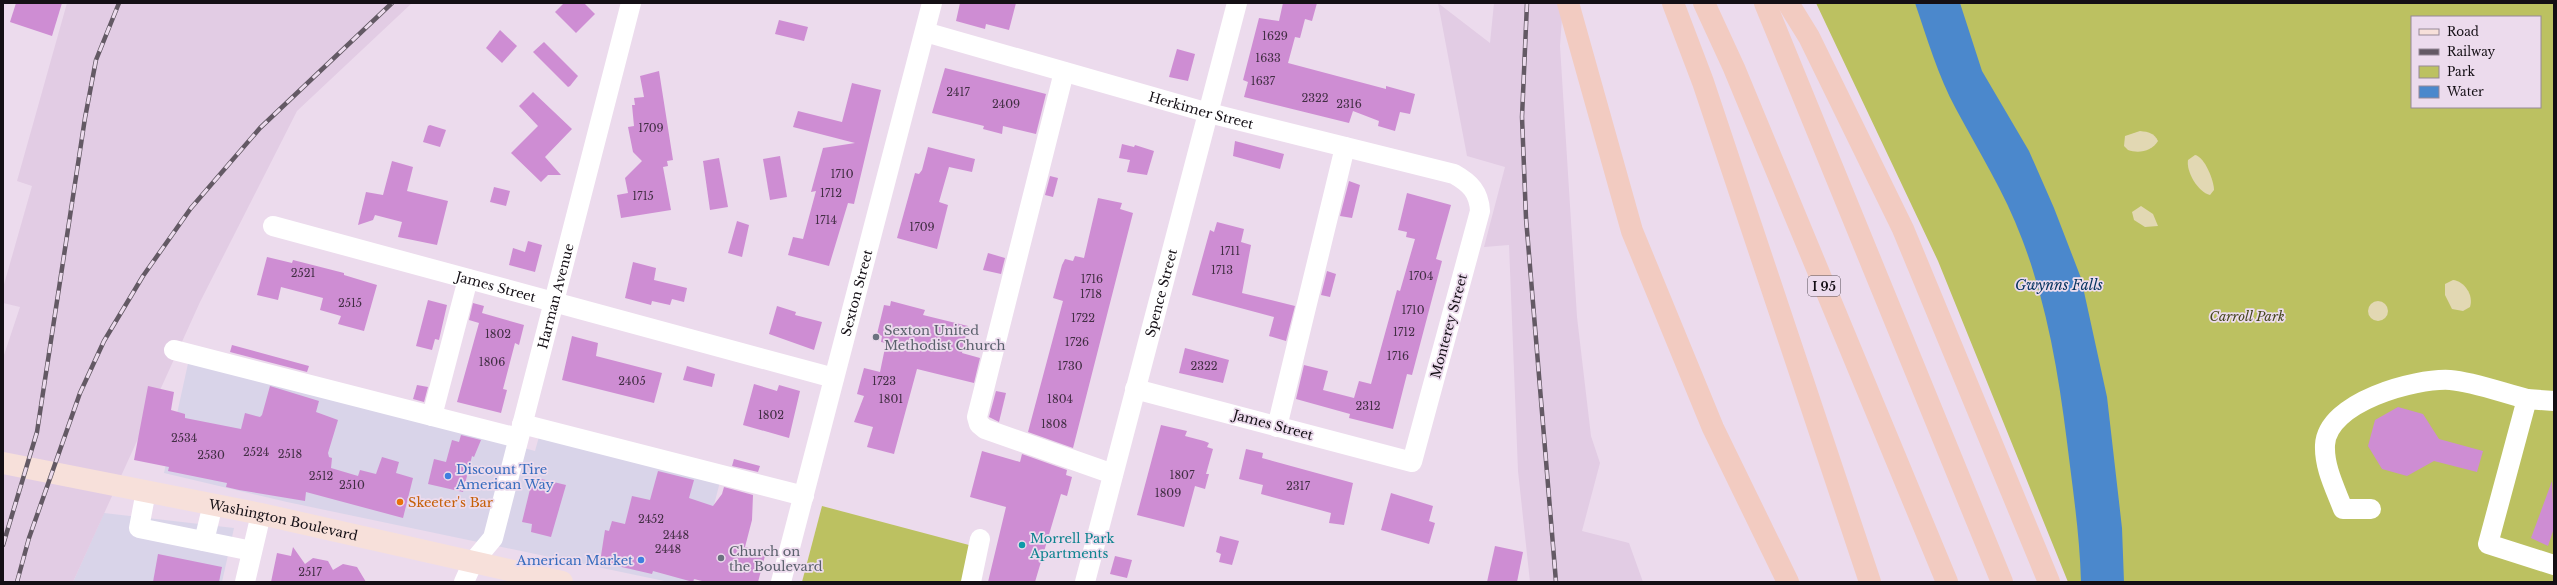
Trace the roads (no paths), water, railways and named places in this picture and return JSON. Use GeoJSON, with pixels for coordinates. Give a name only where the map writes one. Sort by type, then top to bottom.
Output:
{"type":"FeatureCollection","features":[{"type":"Feature","properties":{"kind":"highway"},"geometry":{"type":"LineString","coordinates":[[1568,3],[1632,231],[1713,428],[1788,582]]}},
{"type":"Feature","properties":{"kind":"highway"},"geometry":{"type":"LineString","coordinates":[[1673,3],[1704,82],[1870,582]]}},
{"type":"Feature","properties":{"kind":"highway","name":"I 95"},"geometry":{"type":"LineString","coordinates":[[1704,3],[1734,68],[1944,576]]}},
{"type":"Feature","properties":{"kind":"highway"},"geometry":{"type":"LineString","coordinates":[[1765,3],[2002,582]]}},
{"type":"Feature","properties":{"kind":"highway"},"geometry":{"type":"LineString","coordinates":[[1788,3],[1809,37],[1903,229],[2049,582]]}},
{"type":"Feature","properties":{"kind":"main road","name":"Washington Boulevard"},"geometry":{"type":"LineString","coordinates":[[3,463],[261,514],[562,582]]}},
{"type":"Feature","properties":{"kind":"street","name":"Harman Avenue"},"geometry":{"type":"LineString","coordinates":[[464,582],[473,562],[493,538],[631,3]]}},
{"type":"Feature","properties":{"kind":"street","name":"Sexton Street"},"geometry":{"type":"LineString","coordinates":[[781,582],[932,3]]}},
{"type":"Feature","properties":{"kind":"street","name":"Spence Street"},"geometry":{"type":"LineString","coordinates":[[1085,582],[1238,3]]}},
{"type":"Feature","properties":{"kind":"street","name":"Herkimer Street"},"geometry":{"type":"LineString","coordinates":[[925,32],[1208,113],[1454,174],[1475,190]]}},
{"type":"Feature","properties":{"kind":"street"},"geometry":{"type":"LineString","coordinates":[[1064,72],[977,417],[979,424],[985,429],[1113,474]]}},
{"type":"Feature","properties":{"kind":"street"},"geometry":{"type":"LineString","coordinates":[[1277,427],[1345,147]]}},
{"type":"Feature","properties":{"kind":"street","name":"Monterey Street"},"geometry":{"type":"LineString","coordinates":[[1412,462],[1480,210],[1479,200],[1475,190]]}},
{"type":"Feature","properties":{"kind":"street","name":"James Street"},"geometry":{"type":"LineString","coordinates":[[272,226],[834,378]]}},
{"type":"Feature","properties":{"kind":"street"},"geometry":{"type":"LineString","coordinates":[[432,416],[468,279]]}},
{"type":"Feature","properties":{"kind":"street"},"geometry":{"type":"LineString","coordinates":[[174,350],[432,416],[520,431],[804,496]]}},
{"type":"Feature","properties":{"kind":"street"},"geometry":{"type":"LineString","coordinates":[[2371,509],[2342,509],[2326,461],[2328,431],[2337,419],[2351,408],[2402,386],[2427,381],[2451,380],[2527,399],[2554,401]]}},
{"type":"Feature","properties":{"kind":"street","name":"James Street"},"geometry":{"type":"LineString","coordinates":[[1135,389],[1412,462]]}},
{"type":"Feature","properties":{"kind":"street"},"geometry":{"type":"LineString","coordinates":[[2527,399],[2488,544],[2554,565]]}},
{"type":"Feature","properties":{"kind":"street"},"geometry":{"type":"LineString","coordinates":[[146,491],[139,528],[252,551]]}},
{"type":"Feature","properties":{"kind":"street"},"geometry":{"type":"LineString","coordinates":[[204,542],[213,504]]}},
{"type":"Feature","properties":{"kind":"street"},"geometry":{"type":"LineString","coordinates":[[245,582],[261,514]]}},
{"type":"Feature","properties":{"kind":"street"},"geometry":{"type":"LineString","coordinates":[[971,582],[980,539]]}},
{"type":"Feature","properties":{"kind":"water","name":"Gwynns Falls"},"geometry":{"type":"Polygon","coordinates":[[[1915,3],[1960,3],[1982,71],[2029,151],[2054,208],[2081,278],[2107,397],[2122,528],[2124,582],[2081,582],[2077,524],[2063,409],[2047,323],[2032,267],[2008,205],[1956,109],[1944,83],[1933,57],[1915,3]]]}},
{"type":"Feature","properties":{"kind":"railway"},"geometry":{"type":"LineString","coordinates":[[3,545],[37,432],[85,118],[96,60],[119,3]]}},
{"type":"Feature","properties":{"kind":"railway"},"geometry":{"type":"LineString","coordinates":[[17,582],[29,538],[80,393],[104,341],[143,276],[191,208],[260,128],[392,3]]}},
{"type":"Feature","properties":{"kind":"railway"},"geometry":{"type":"LineString","coordinates":[[1527,3],[1522,117],[1526,218],[1556,582]]}},
{"type":"Feature","properties":{"kind":"place","name":"Sexton United Methodist Church"},"geometry":{"type":"Point","coordinates":[876,337]}},
{"type":"Feature","properties":{"kind":"place","name":"Discount Tire American Way"},"geometry":{"type":"Point","coordinates":[448,476]}},
{"type":"Feature","properties":{"kind":"place","name":"Skeeter's Bar"},"geometry":{"type":"Point","coordinates":[400,502]}},
{"type":"Feature","properties":{"kind":"place","name":"Morrell Park Apartments"},"geometry":{"type":"Point","coordinates":[1022,545]}},
{"type":"Feature","properties":{"kind":"place","name":"Church on the Boulevard"},"geometry":{"type":"Point","coordinates":[721,558]}},
{"type":"Feature","properties":{"kind":"place","name":"American Market"},"geometry":{"type":"Point","coordinates":[641,560]}},
{"type":"Feature","properties":{"kind":"park label","name":"Carroll Park"},"geometry":{"type":"Point","coordinates":[2247,316]}}]}
